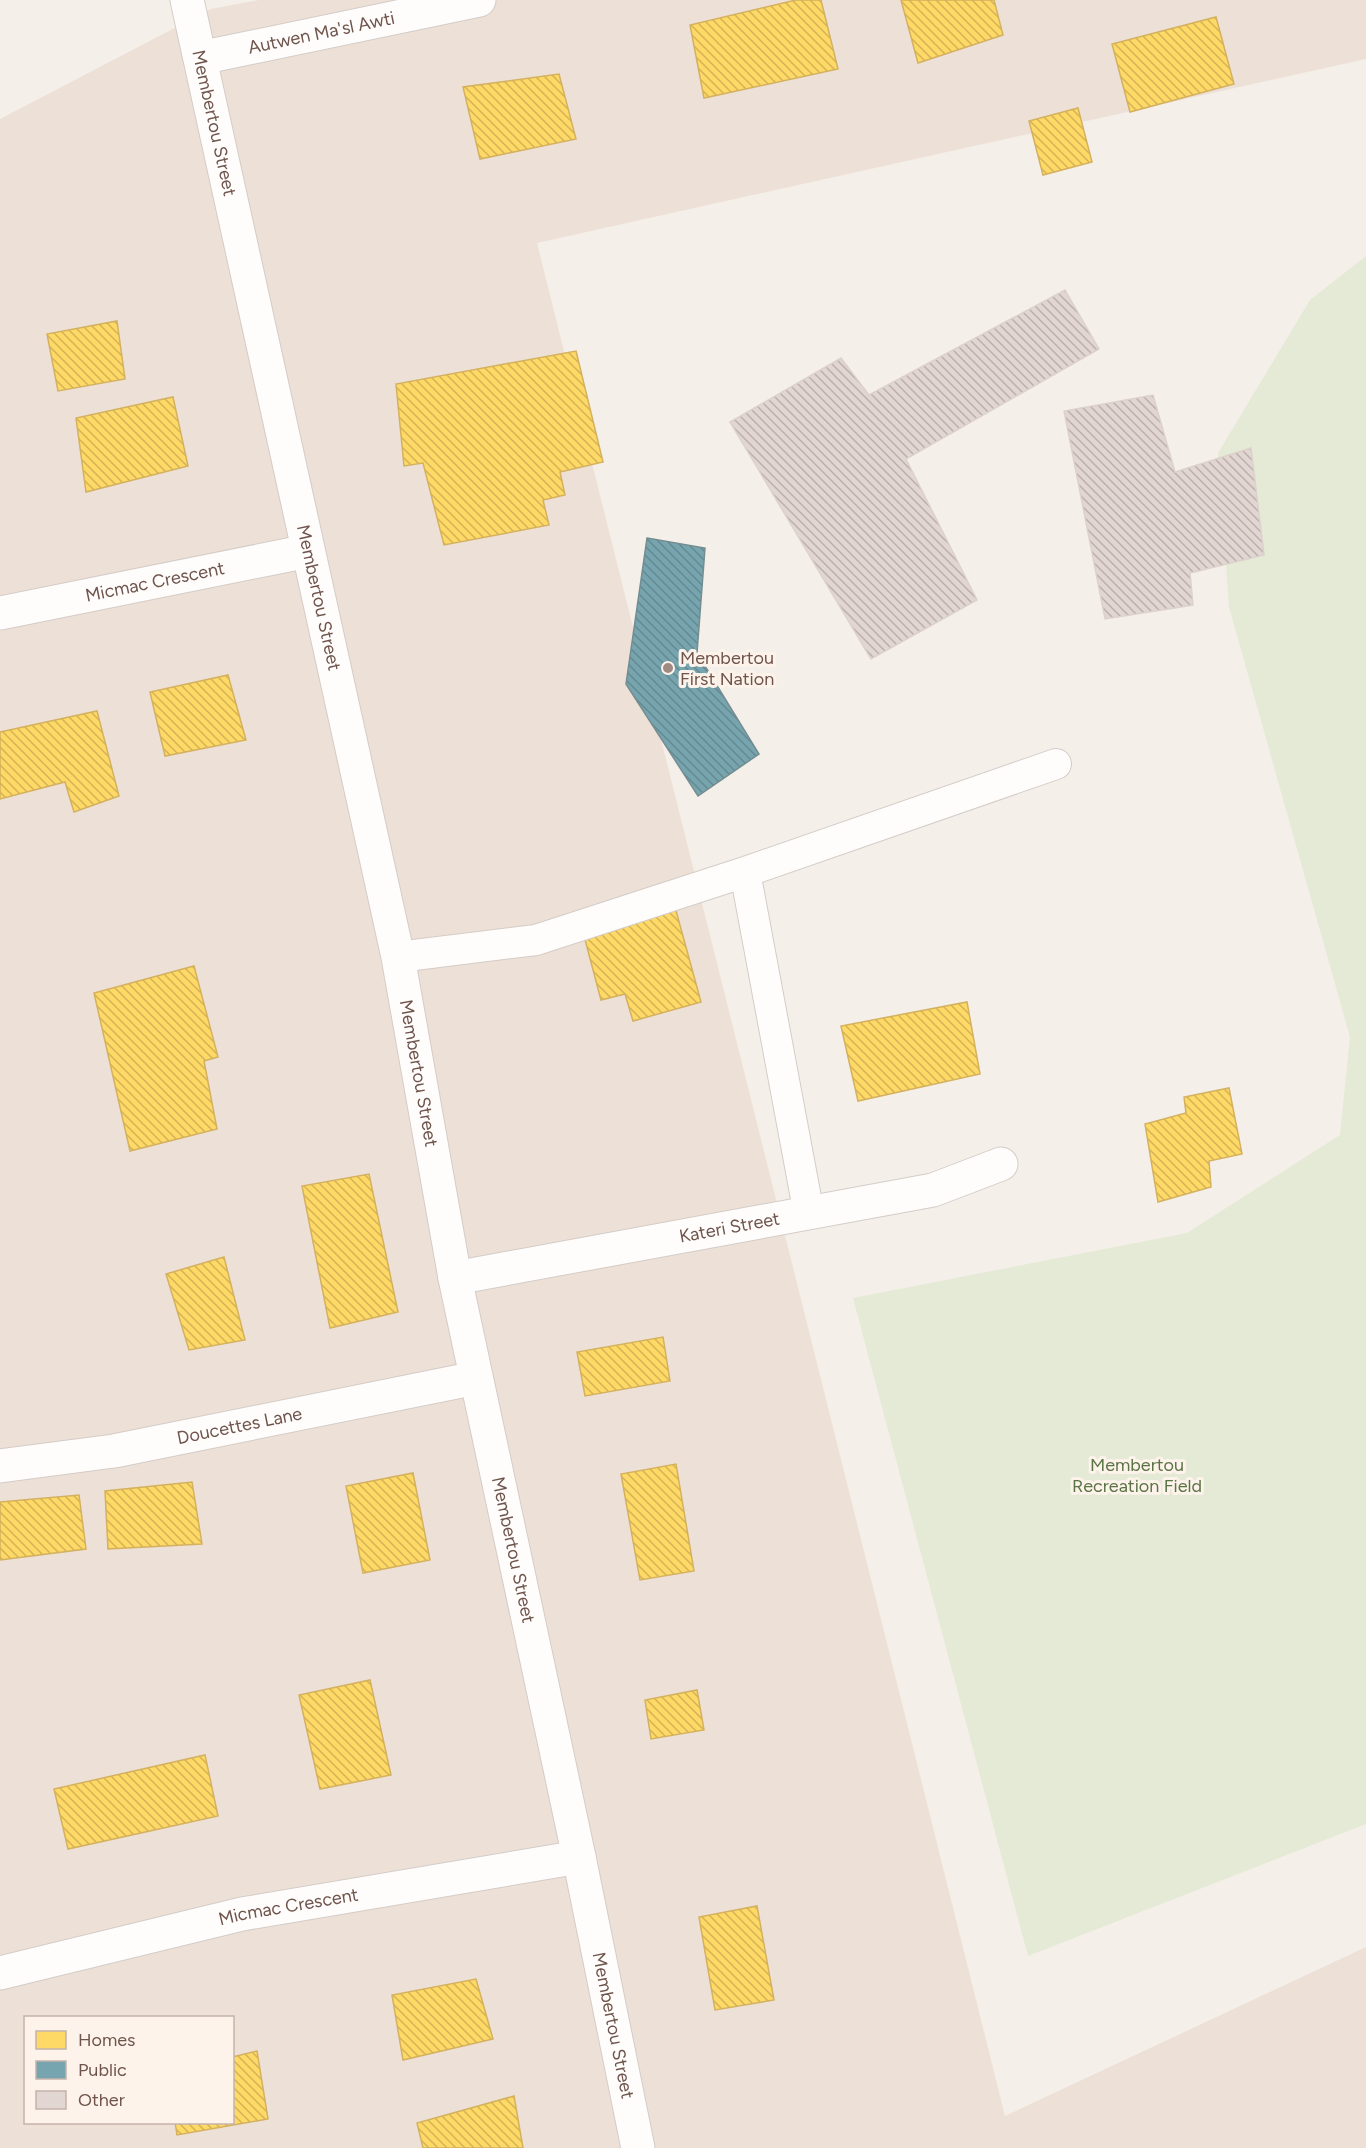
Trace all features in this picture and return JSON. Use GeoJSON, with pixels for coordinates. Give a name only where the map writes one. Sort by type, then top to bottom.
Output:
{"type":"FeatureCollection","features":[{"type":"Feature","properties":{"kind":"street","name":"Membertou Street"},"geometry":{"type":"LineString","coordinates":[[187,0],[398,957],[455,1278],[579,1857],[638,2148]]}},
{"type":"Feature","properties":{"kind":"street","name":"Autwen Ma'sl Awti"},"geometry":{"type":"LineString","coordinates":[[200,58],[479,0]]}},
{"type":"Feature","properties":{"kind":"street","name":"Micmac Crescent"},"geometry":{"type":"LineString","coordinates":[[0,613],[308,551]]}},
{"type":"Feature","properties":{"kind":"street","name":"Kateri Street"},"geometry":{"type":"LineString","coordinates":[[455,1278],[933,1190],[1001,1164]]}},
{"type":"Feature","properties":{"kind":"street","name":"Doucettes Lane"},"geometry":{"type":"LineString","coordinates":[[0,1466],[114,1451],[476,1378]]}},
{"type":"Feature","properties":{"kind":"street","name":"Micmac Crescent"},"geometry":{"type":"LineString","coordinates":[[0,1973],[242,1914],[579,1857]]}},
{"type":"Feature","properties":{"kind":"lane"},"geometry":{"type":"LineString","coordinates":[[398,957],[536,940],[745,872],[1056,764]]}},
{"type":"Feature","properties":{"kind":"lane"},"geometry":{"type":"LineString","coordinates":[[745,872],[809,1214]]}},
{"type":"Feature","properties":{"kind":"shaded area"},"geometry":{"type":"Polygon","coordinates":[[[259,0],[1366,0],[1366,59],[537,243],[1005,2116],[1366,1947],[1366,2148],[0,2148],[0,119],[211,9],[259,0]]]}},
{"type":"Feature","properties":{"kind":"green space","name":"Membertou Recreation Field"},"geometry":{"type":"Polygon","coordinates":[[[1366,256],[1366,1824],[1028,1956],[853,1298],[1187,1233],[1340,1135],[1350,1037],[1229,607],[1218,453],[1310,300],[1366,256]]]}},
{"type":"Feature","properties":{"kind":"building: Homes"},"geometry":{"type":"Polygon","coordinates":[[[796,0],[821,0],[838,69],[704,98],[690,25],[796,0]]]}},
{"type":"Feature","properties":{"kind":"building: Homes"},"geometry":{"type":"Polygon","coordinates":[[[901,0],[994,0],[1003,35],[918,63],[901,0]]]}},
{"type":"Feature","properties":{"kind":"building: Homes"},"geometry":{"type":"Polygon","coordinates":[[[1216,17],[1234,84],[1130,112],[1112,44],[1216,17]]]}},
{"type":"Feature","properties":{"kind":"building: Homes"},"geometry":{"type":"Polygon","coordinates":[[[559,74],[576,139],[480,159],[463,87],[559,74]]]}},
{"type":"Feature","properties":{"kind":"building: Homes"},"geometry":{"type":"Polygon","coordinates":[[[1078,108],[1092,162],[1043,175],[1029,121],[1078,108]]]}},
{"type":"Feature","properties":{"kind":"building: Homes"},"geometry":{"type":"Polygon","coordinates":[[[117,321],[125,379],[58,391],[47,334],[117,321]]]}},
{"type":"Feature","properties":{"kind":"building: Homes"},"geometry":{"type":"Polygon","coordinates":[[[576,351],[603,462],[560,472],[565,495],[543,500],[549,525],[444,545],[423,463],[404,466],[396,384],[576,351]]]}},
{"type":"Feature","properties":{"kind":"building: Homes"},"geometry":{"type":"Polygon","coordinates":[[[173,397],[188,466],[86,492],[76,418],[173,397]]]}},
{"type":"Feature","properties":{"kind":"building: Homes"},"geometry":{"type":"Polygon","coordinates":[[[228,675],[246,740],[165,756],[150,692],[228,675]]]}},
{"type":"Feature","properties":{"kind":"building: Homes"},"geometry":{"type":"Polygon","coordinates":[[[97,711],[119,796],[74,812],[65,782],[0,799],[0,732],[97,711]]]}},
{"type":"Feature","properties":{"kind":"building: Homes"},"geometry":{"type":"Polygon","coordinates":[[[675,907],[701,1002],[633,1021],[625,994],[601,1000],[583,932],[675,907]]]}},
{"type":"Feature","properties":{"kind":"building: Homes"},"geometry":{"type":"Polygon","coordinates":[[[194,966],[218,1057],[204,1061],[217,1129],[130,1151],[94,993],[194,966]]]}},
{"type":"Feature","properties":{"kind":"building: Homes"},"geometry":{"type":"Polygon","coordinates":[[[967,1002],[980,1074],[858,1101],[841,1026],[967,1002]]]}},
{"type":"Feature","properties":{"kind":"building: Homes"},"geometry":{"type":"Polygon","coordinates":[[[1229,1088],[1242,1154],[1209,1161],[1211,1187],[1158,1202],[1145,1124],[1186,1113],[1184,1097],[1229,1088]]]}},
{"type":"Feature","properties":{"kind":"building: Homes"},"geometry":{"type":"Polygon","coordinates":[[[369,1174],[398,1312],[330,1328],[302,1186],[369,1174]]]}},
{"type":"Feature","properties":{"kind":"building: Homes"},"geometry":{"type":"Polygon","coordinates":[[[224,1257],[245,1340],[189,1350],[166,1274],[224,1257]]]}},
{"type":"Feature","properties":{"kind":"building: Homes"},"geometry":{"type":"Polygon","coordinates":[[[663,1337],[670,1381],[585,1396],[577,1352],[663,1337]]]}},
{"type":"Feature","properties":{"kind":"building: Homes"},"geometry":{"type":"Polygon","coordinates":[[[676,1464],[694,1571],[640,1580],[621,1474],[676,1464]]]}},
{"type":"Feature","properties":{"kind":"building: Homes"},"geometry":{"type":"Polygon","coordinates":[[[413,1473],[430,1560],[363,1573],[346,1486],[413,1473]]]}},
{"type":"Feature","properties":{"kind":"building: Homes"},"geometry":{"type":"Polygon","coordinates":[[[192,1482],[202,1544],[108,1549],[105,1491],[192,1482]]]}},
{"type":"Feature","properties":{"kind":"building: Homes"},"geometry":{"type":"Polygon","coordinates":[[[79,1495],[86,1549],[0,1560],[0,1502],[79,1495]]]}},
{"type":"Feature","properties":{"kind":"building: Homes"},"geometry":{"type":"Polygon","coordinates":[[[370,1680],[391,1775],[320,1789],[299,1695],[370,1680]]]}},
{"type":"Feature","properties":{"kind":"building: Homes"},"geometry":{"type":"Polygon","coordinates":[[[697,1690],[704,1730],[651,1739],[645,1700],[697,1690]]]}},
{"type":"Feature","properties":{"kind":"building: Homes"},"geometry":{"type":"Polygon","coordinates":[[[205,1755],[218,1816],[68,1849],[54,1789],[205,1755]]]}},
{"type":"Feature","properties":{"kind":"building: Homes"},"geometry":{"type":"Polygon","coordinates":[[[757,1906],[774,2000],[715,2010],[699,1917],[757,1906]]]}},
{"type":"Feature","properties":{"kind":"building: Homes"},"geometry":{"type":"Polygon","coordinates":[[[476,1979],[493,2039],[403,2060],[392,1995],[476,1979]]]}},
{"type":"Feature","properties":{"kind":"building: Homes"},"geometry":{"type":"Polygon","coordinates":[[[257,2051],[268,2119],[177,2135],[175,2124],[234,2124],[234,2057],[257,2051]]]}},
{"type":"Feature","properties":{"kind":"building: Homes"},"geometry":{"type":"Polygon","coordinates":[[[514,2096],[523,2148],[423,2148],[417,2123],[514,2096]]]}},
{"type":"Feature","properties":{"kind":"building: Public","name":"Membertou First Nation"},"geometry":{"type":"Polygon","coordinates":[[[647,538],[705,548],[697,653],[759,754],[698,796],[626,684],[647,538]]]}},
{"type":"Feature","properties":{"kind":"building: Other"},"geometry":{"type":"Polygon","coordinates":[[[1065,290],[1099,349],[906,459],[977,600],[871,659],[730,422],[841,358],[869,395],[1065,290]]]}},
{"type":"Feature","properties":{"kind":"building: Other"},"geometry":{"type":"Polygon","coordinates":[[[1153,395],[1175,472],[1251,448],[1264,555],[1190,573],[1193,605],[1105,619],[1064,411],[1153,395]]]}},
{"type":"Feature","properties":{"kind":"place","name":"Membertou First Nation"},"geometry":{"type":"Point","coordinates":[668,668]}}]}
